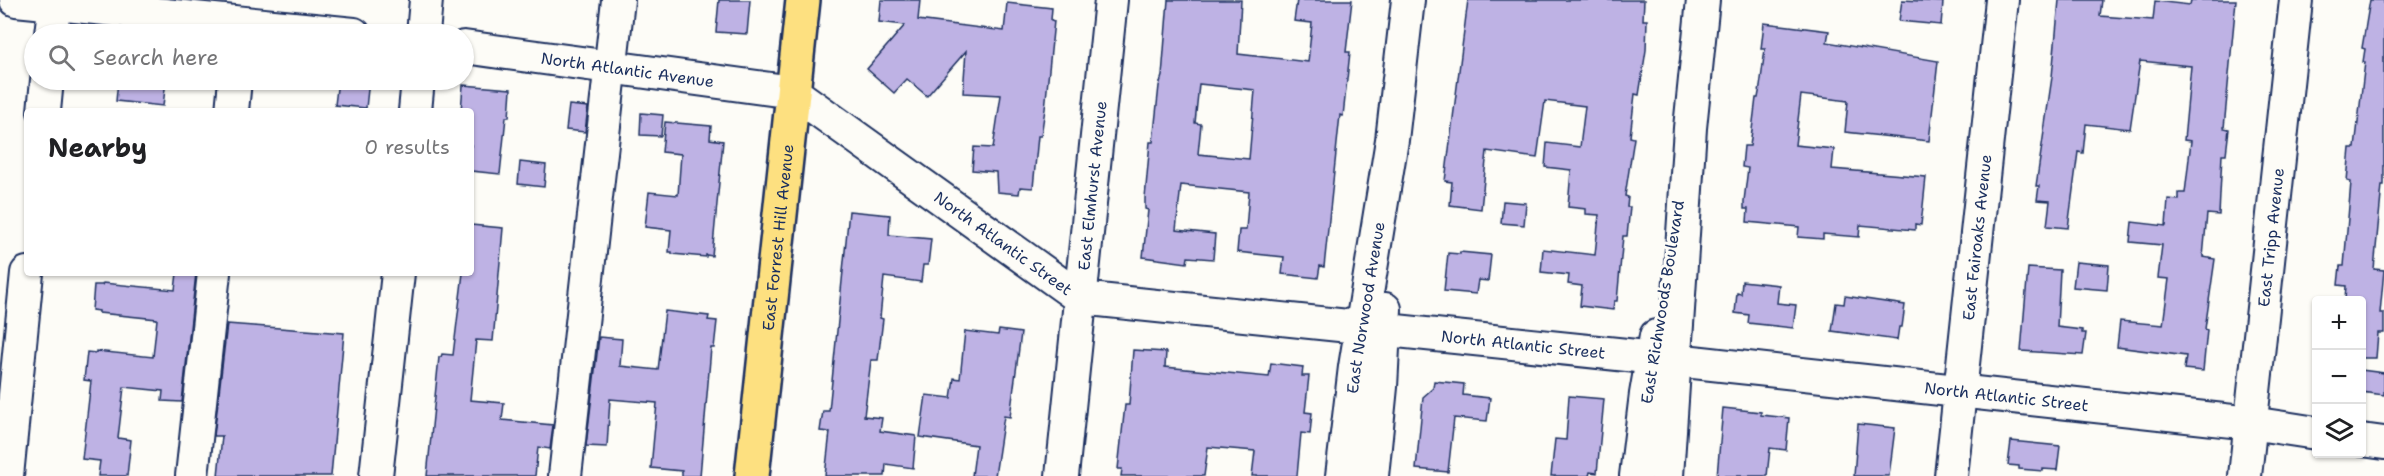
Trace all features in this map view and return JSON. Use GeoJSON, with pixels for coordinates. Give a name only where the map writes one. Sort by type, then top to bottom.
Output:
{"type":"FeatureCollection","features":[{"type":"Feature","properties":{"kind":"main road","name":"East Forrest Hill Avenue"},"geometry":{"type":"LineString","coordinates":[[752,476],[802,0]]}},
{"type":"Feature","properties":{"kind":"street"},"geometry":{"type":"LineString","coordinates":[[16,0],[279,24]]}},
{"type":"Feature","properties":{"kind":"street"},"geometry":{"type":"LineString","coordinates":[[424,24],[426,0]]}},
{"type":"Feature","properties":{"kind":"street"},"geometry":{"type":"LineString","coordinates":[[565,476],[618,0]]}},
{"type":"Feature","properties":{"kind":"street","name":"East Elmhurst Avenue"},"geometry":{"type":"LineString","coordinates":[[1062,476],[1111,0]]}},
{"type":"Feature","properties":{"kind":"street","name":"East Norwood Avenue"},"geometry":{"type":"LineString","coordinates":[[1342,476],[1373,329],[1408,0]]}},
{"type":"Feature","properties":{"kind":"street","name":"East Richwoods Boulevard"},"geometry":{"type":"LineString","coordinates":[[1636,476],[1663,358],[1703,0]]}},
{"type":"Feature","properties":{"kind":"street","name":"East Fairoaks Avenue"},"geometry":{"type":"LineString","coordinates":[[1951,476],[2002,0]]}},
{"type":"Feature","properties":{"kind":"street","name":"East Tripp Avenue"},"geometry":{"type":"LineString","coordinates":[[2246,476],[2296,0]]}},
{"type":"Feature","properties":{"kind":"street"},"geometry":{"type":"LineString","coordinates":[[52,24],[55,2]]}},
{"type":"Feature","properties":{"kind":"street","name":"North Atlantic Avenue"},"geometry":{"type":"LineString","coordinates":[[474,48],[793,92]]}},
{"type":"Feature","properties":{"kind":"street"},"geometry":{"type":"LineString","coordinates":[[44,108],[46,90]]}},
{"type":"Feature","properties":{"kind":"street"},"geometry":{"type":"LineString","coordinates":[[232,108],[234,90]]}},
{"type":"Feature","properties":{"kind":"street"},"geometry":{"type":"LineString","coordinates":[[415,108],[417,90]]}},
{"type":"Feature","properties":{"kind":"street","name":"North Atlantic Street"},"geometry":{"type":"LineString","coordinates":[[793,92],[1080,298],[1663,358],[2251,423],[2312,432]]}},
{"type":"Feature","properties":{"kind":"street"},"geometry":{"type":"LineString","coordinates":[[7,476],[7,404],[27,276]]}},
{"type":"Feature","properties":{"kind":"street"},"geometry":{"type":"LineString","coordinates":[[192,476],[214,276]]}},
{"type":"Feature","properties":{"kind":"street"},"geometry":{"type":"LineString","coordinates":[[376,476],[398,276]]}},
{"type":"Feature","properties":{"kind":"street","name":"East Norwood Avenue"},"geometry":{"type":"LineString","coordinates":[[1372,476],[1381,387],[1373,329]]}},
{"type":"Feature","properties":{"kind":"street","name":"East Richwoods Boulevard"},"geometry":{"type":"LineString","coordinates":[[1663,358],[1667,476]]}},
{"type":"Feature","properties":{"kind":"street"},"geometry":{"type":"LineString","coordinates":[[2366,441],[2384,443]]}},
{"type":"Feature","properties":{"kind":"building"},"geometry":{"type":"Polygon","coordinates":[[[719,0],[750,0],[747,34],[716,32],[719,0]]]}},
{"type":"Feature","properties":{"kind":"building"},"geometry":{"type":"Polygon","coordinates":[[[881,0],[920,0],[918,20],[1004,31],[1007,3],[1052,8],[1051,20],[1054,21],[1045,109],[1041,136],[1038,136],[1033,188],[1020,187],[1019,194],[997,192],[996,172],[972,170],[974,147],[993,148],[1001,95],[963,93],[966,51],[927,96],[907,79],[894,93],[867,69],[905,25],[879,22],[881,0]]]}},
{"type":"Feature","properties":{"kind":"building"},"geometry":{"type":"Polygon","coordinates":[[[1168,0],[1241,0],[1238,54],[1308,62],[1312,23],[1294,21],[1297,0],[1352,0],[1346,52],[1350,52],[1343,116],[1340,115],[1324,267],[1320,266],[1318,278],[1282,274],[1284,257],[1237,252],[1239,230],[1246,230],[1249,192],[1181,185],[1176,230],[1215,234],[1213,259],[1188,257],[1187,263],[1143,257],[1148,210],[1145,209],[1145,198],[1150,142],[1153,142],[1162,76],[1168,0]],[[1199,84],[1195,123],[1201,124],[1198,154],[1249,159],[1255,90],[1199,84]]]}},
{"type":"Feature","properties":{"kind":"building"},"geometry":{"type":"Polygon","coordinates":[[[1468,0],[1644,0],[1643,20],[1647,20],[1646,50],[1639,95],[1635,94],[1630,137],[1634,138],[1625,196],[1628,197],[1627,207],[1630,207],[1627,236],[1623,236],[1617,301],[1614,301],[1613,310],[1580,306],[1582,286],[1568,284],[1569,275],[1541,272],[1543,249],[1595,255],[1599,215],[1586,214],[1586,209],[1568,207],[1571,170],[1545,167],[1547,143],[1580,147],[1585,106],[1545,101],[1537,158],[1487,151],[1481,209],[1450,205],[1452,182],[1445,181],[1468,0]]]}},
{"type":"Feature","properties":{"kind":"building"},"geometry":{"type":"Polygon","coordinates":[[[1902,0],[1943,2],[1941,25],[1899,21],[1902,0]]]}},
{"type":"Feature","properties":{"kind":"building"},"geometry":{"type":"Polygon","coordinates":[[[2059,0],[2102,0],[2100,16],[2153,20],[2155,1],[2190,5],[2191,0],[2236,0],[2224,128],[2229,129],[2226,154],[2222,154],[2219,215],[2207,214],[2203,257],[2215,259],[2205,329],[2207,330],[2203,371],[2184,369],[2186,356],[2117,347],[2120,321],[2163,325],[2169,279],[2158,278],[2162,245],[2130,242],[2132,222],[2166,226],[2168,199],[2179,200],[2179,193],[2185,193],[2191,141],[2184,140],[2191,66],[2140,61],[2130,129],[2086,124],[2083,153],[2078,152],[2068,228],[2047,226],[2050,201],[2037,200],[2039,186],[2036,186],[2052,77],[2059,0]]]}},
{"type":"Feature","properties":{"kind":"building"},"geometry":{"type":"Polygon","coordinates":[[[2370,0],[2384,0],[2384,185],[2382,185],[2374,269],[2384,270],[2380,313],[2384,313],[2384,333],[2378,333],[2376,358],[2366,358],[2366,296],[2345,296],[2346,286],[2338,285],[2340,266],[2344,266],[2351,182],[2347,181],[2350,148],[2355,148],[2365,62],[2363,62],[2365,49],[2362,48],[2370,0]]]}},
{"type":"Feature","properties":{"kind":"building"},"geometry":{"type":"Polygon","coordinates":[[[1764,23],[1829,31],[1827,42],[1938,61],[1929,141],[1845,132],[1848,101],[1801,95],[1795,145],[1834,149],[1832,169],[1926,177],[1921,225],[1915,224],[1915,230],[1860,225],[1859,237],[1823,234],[1823,239],[1798,237],[1799,227],[1747,222],[1748,209],[1744,209],[1744,201],[1748,168],[1742,167],[1744,146],[1750,146],[1756,98],[1758,98],[1760,87],[1765,49],[1761,49],[1764,23]]]}},
{"type":"Feature","properties":{"kind":"building"},"geometry":{"type":"Polygon","coordinates":[[[474,86],[511,89],[500,174],[474,171],[474,108],[461,108],[463,90],[474,90],[474,86]]]}},
{"type":"Feature","properties":{"kind":"building"},"geometry":{"type":"Polygon","coordinates":[[[117,90],[165,90],[163,106],[116,101],[117,90]]]}},
{"type":"Feature","properties":{"kind":"building"},"geometry":{"type":"Polygon","coordinates":[[[337,90],[368,90],[366,108],[335,105],[337,90]]]}},
{"type":"Feature","properties":{"kind":"building"},"geometry":{"type":"Polygon","coordinates":[[[569,105],[588,107],[585,132],[566,130],[569,105]]]}},
{"type":"Feature","properties":{"kind":"building"},"geometry":{"type":"Polygon","coordinates":[[[641,113],[663,115],[661,136],[640,135],[641,113]]]}},
{"type":"Feature","properties":{"kind":"building"},"geometry":{"type":"Polygon","coordinates":[[[665,122],[711,126],[710,139],[723,141],[712,256],[672,254],[669,252],[671,230],[645,227],[649,192],[678,195],[681,154],[662,152],[665,122]]]}},
{"type":"Feature","properties":{"kind":"building"},"geometry":{"type":"Polygon","coordinates":[[[520,162],[546,165],[544,187],[518,184],[520,162]]]}},
{"type":"Feature","properties":{"kind":"building"},"geometry":{"type":"Polygon","coordinates":[[[1503,201],[1526,203],[1524,225],[1501,223],[1503,201]]]}},
{"type":"Feature","properties":{"kind":"building"},"geometry":{"type":"Polygon","coordinates":[[[849,211],[890,215],[889,235],[931,239],[928,265],[923,265],[921,282],[884,277],[880,318],[883,319],[878,360],[871,360],[864,416],[882,418],[880,431],[916,436],[913,468],[886,464],[885,476],[825,476],[830,432],[820,431],[823,411],[829,411],[849,211]]]}},
{"type":"Feature","properties":{"kind":"building"},"geometry":{"type":"Polygon","coordinates":[[[474,225],[503,228],[493,341],[476,340],[470,400],[504,403],[502,420],[553,425],[550,449],[538,447],[535,476],[427,476],[439,357],[442,354],[453,355],[463,276],[474,276],[474,225]]]}},
{"type":"Feature","properties":{"kind":"building"},"geometry":{"type":"Polygon","coordinates":[[[1460,252],[1491,255],[1488,281],[1478,280],[1476,294],[1444,291],[1448,253],[1460,254],[1460,252]]]}},
{"type":"Feature","properties":{"kind":"building"},"geometry":{"type":"Polygon","coordinates":[[[2076,262],[2109,265],[2107,290],[2073,287],[2076,262]]]}},
{"type":"Feature","properties":{"kind":"building"},"geometry":{"type":"Polygon","coordinates":[[[2028,268],[2060,270],[2057,327],[2082,330],[2082,333],[2086,333],[2083,355],[2021,351],[2028,268]]]}},
{"type":"Feature","properties":{"kind":"building"},"geometry":{"type":"Polygon","coordinates":[[[177,276],[196,276],[182,402],[162,401],[163,391],[124,387],[118,438],[131,440],[127,476],[98,476],[100,461],[82,459],[91,381],[84,380],[87,352],[153,357],[157,319],[99,313],[99,311],[92,310],[94,285],[103,283],[175,290],[177,276]]]}},
{"type":"Feature","properties":{"kind":"building"},"geometry":{"type":"Polygon","coordinates":[[[1742,281],[1779,285],[1777,303],[1796,305],[1793,328],[1748,323],[1749,315],[1735,313],[1737,293],[1741,294],[1742,281]]]}},
{"type":"Feature","properties":{"kind":"building"},"geometry":{"type":"Polygon","coordinates":[[[1845,296],[1905,305],[1902,327],[1899,327],[1897,340],[1832,331],[1836,303],[1844,304],[1845,296]]]}},
{"type":"Feature","properties":{"kind":"building"},"geometry":{"type":"Polygon","coordinates":[[[665,311],[709,316],[708,320],[717,321],[714,348],[711,348],[700,476],[682,476],[682,471],[651,468],[657,403],[610,399],[607,447],[586,446],[599,337],[622,339],[620,366],[658,370],[665,311]]]}},
{"type":"Feature","properties":{"kind":"building"},"geometry":{"type":"Polygon","coordinates":[[[227,324],[344,333],[331,476],[218,476],[222,436],[214,436],[227,324]]]}},
{"type":"Feature","properties":{"kind":"building"},"geometry":{"type":"Polygon","coordinates":[[[999,330],[1021,333],[1010,417],[1004,416],[995,476],[972,476],[976,445],[920,437],[926,395],[951,398],[954,378],[960,379],[965,331],[998,335],[999,330]]]}},
{"type":"Feature","properties":{"kind":"building"},"geometry":{"type":"Polygon","coordinates":[[[1133,350],[1166,352],[1165,367],[1269,377],[1271,363],[1303,367],[1302,376],[1309,376],[1305,412],[1312,413],[1310,434],[1301,433],[1297,476],[1252,476],[1255,451],[1208,447],[1204,476],[1121,476],[1122,469],[1118,469],[1125,405],[1129,405],[1133,350]]]}},
{"type":"Feature","properties":{"kind":"building"},"geometry":{"type":"Polygon","coordinates":[[[2366,371],[2384,373],[2384,395],[2366,393],[2366,371]]]}},
{"type":"Feature","properties":{"kind":"building"},"geometry":{"type":"Polygon","coordinates":[[[1434,381],[1464,384],[1463,395],[1490,398],[1487,421],[1454,418],[1448,472],[1416,469],[1423,397],[1433,388],[1434,381]]]}},
{"type":"Feature","properties":{"kind":"building"},"geometry":{"type":"Polygon","coordinates":[[[1569,396],[1604,399],[1597,473],[1590,472],[1589,476],[1551,476],[1555,439],[1566,440],[1569,396]]]}},
{"type":"Feature","properties":{"kind":"building"},"geometry":{"type":"Polygon","coordinates":[[[1723,408],[1789,418],[1786,450],[1770,448],[1767,476],[1717,476],[1723,408]]]}},
{"type":"Feature","properties":{"kind":"building"},"geometry":{"type":"Polygon","coordinates":[[[1858,424],[1895,428],[1889,476],[1854,476],[1858,424]]]}},
{"type":"Feature","properties":{"kind":"building"},"geometry":{"type":"Polygon","coordinates":[[[2011,441],[2060,446],[2057,470],[2019,469],[2019,466],[2008,465],[2011,441]]]}}]}
